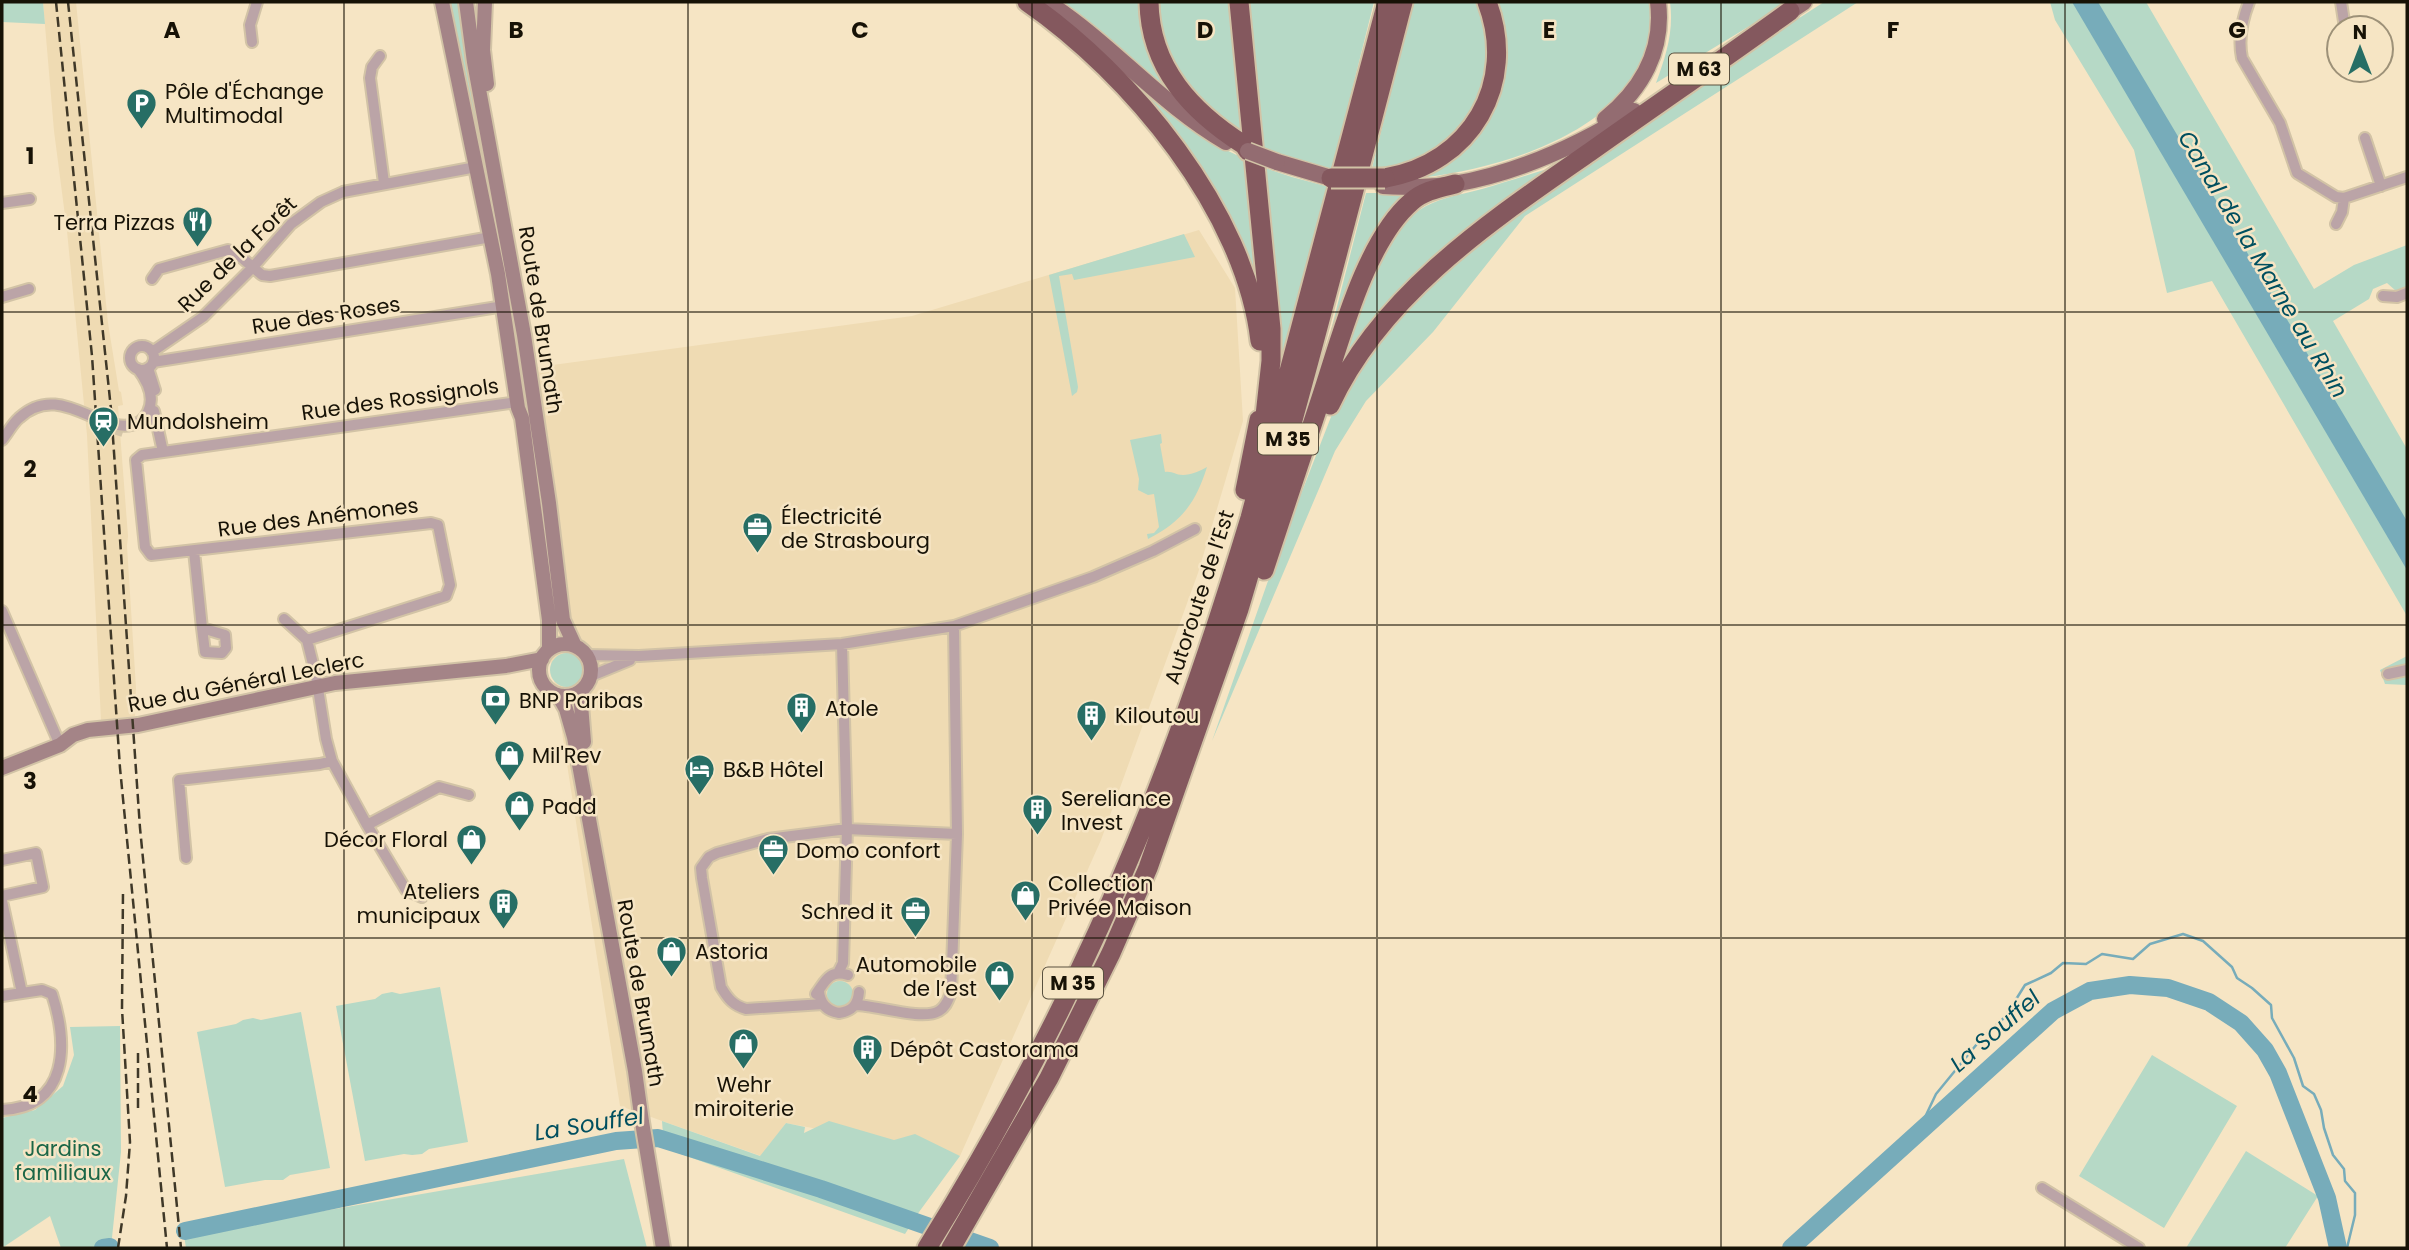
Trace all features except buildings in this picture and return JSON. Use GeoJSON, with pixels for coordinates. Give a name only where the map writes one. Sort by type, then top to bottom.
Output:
{"type":"FeatureCollection","features":[{"type":"Feature","properties":{"kind":"highway"},"geometry":{"type":"LineString","coordinates":[[1027,2],[1089,50],[1113,74],[1175,149],[1219,216],[1243,268],[1258,325],[1262,356],[1256,442],[1240,515]]}},
{"type":"Feature","properties":{"kind":"highway"},"geometry":{"type":"LineString","coordinates":[[1149,2],[1157,45],[1169,73],[1201,115],[1224,137],[1244,145],[1248,151]]}},
{"type":"Feature","properties":{"kind":"highway"},"geometry":{"type":"LineString","coordinates":[[1203,662],[1217,592],[1262,442],[1271,361],[1268,290],[1240,2]]}},
{"type":"Feature","properties":{"kind":"highway","name":"Autoroute de l’Est"},"geometry":{"type":"LineString","coordinates":[[927,1248],[957,1200],[1029,1070],[1095,937],[1136,843],[1203,662],[1269,450],[1387,2]]}},
{"type":"Feature","properties":{"kind":"highway","name":"Autoroute de l’Est"},"geometry":{"type":"LineString","coordinates":[[951,1248],[1049,1078],[1111,953],[1148,867],[1252,568],[1301,394],[1403,2]]}},
{"type":"Feature","properties":{"kind":"highway"},"geometry":{"type":"LineString","coordinates":[[1322,175],[1384,182],[1410,173],[1446,155],[1462,139],[1483,111],[1493,83],[1497,52],[1494,22],[1487,2]]}},
{"type":"Feature","properties":{"kind":"highway"},"geometry":{"type":"LineString","coordinates":[[1288,498],[1345,375],[1377,330],[1426,278],[1465,243],[1517,203],[1797,6]]}},
{"type":"Feature","properties":{"kind":"highway"},"geometry":{"type":"LineString","coordinates":[[1148,867],[1244,627],[1347,322],[1377,248],[1396,218],[1412,201],[1428,191],[1455,184]]}},
{"type":"Feature","properties":{"kind":"main road","name":"Route de Brumath"},"geometry":{"type":"LineString","coordinates":[[442,2],[504,306],[518,405],[516,418],[535,580],[543,588],[549,620],[545,653]]}},
{"type":"Feature","properties":{"kind":"main road","name":"Route de Brumath"},"geometry":{"type":"LineString","coordinates":[[466,2],[538,430],[563,620],[574,644]]}},
{"type":"Feature","properties":{"kind":"main road"},"geometry":{"type":"LineString","coordinates":[[485,2],[483,50],[505,190],[501,206]]}},
{"type":"Feature","properties":{"kind":"main road"},"geometry":{"type":"LineString","coordinates":[[1047,2],[1074,19],[1106,45],[1194,122],[1224,137]]}},
{"type":"Feature","properties":{"kind":"main road"},"geometry":{"type":"LineString","coordinates":[[1527,163],[1591,129],[1620,107],[1632,93],[1651,62],[1660,27],[1658,2]]}},
{"type":"Feature","properties":{"kind":"main road","name":"M 63"},"geometry":{"type":"LineString","coordinates":[[1384,182],[1455,184],[1565,150],[1594,135],[1797,6]]}},
{"type":"Feature","properties":{"kind":"main road"},"geometry":{"type":"LineString","coordinates":[[1248,151],[1322,175]]}},
{"type":"Feature","properties":{"kind":"main road"},"geometry":{"type":"LineString","coordinates":[[557,644],[574,644],[587,655],[590,676],[580,692],[567,696],[558,695],[548,689],[540,677],[545,653],[557,644]]}},
{"type":"Feature","properties":{"kind":"main road","name":"Rue du Général Leclerc"},"geometry":{"type":"LineString","coordinates":[[2,768],[60,745],[74,735],[88,730],[138,725],[318,687],[506,666],[545,653]]}},
{"type":"Feature","properties":{"kind":"main road","name":"Rue du Général Leclerc"},"geometry":{"type":"LineString","coordinates":[[506,666],[540,677]]}},
{"type":"Feature","properties":{"kind":"main road","name":"Route de Brumath"},"geometry":{"type":"LineString","coordinates":[[580,692],[579,708],[597,869]]}},
{"type":"Feature","properties":{"kind":"main road","name":"Route de Brumath"},"geometry":{"type":"LineString","coordinates":[[558,695],[566,709],[574,737],[638,1088],[663,1248]]}},
{"type":"Feature","properties":{"kind":"street"},"geometry":{"type":"LineString","coordinates":[[252,42],[250,25],[257,2]]}},
{"type":"Feature","properties":{"kind":"street"},"geometry":{"type":"LineString","coordinates":[[2249,2],[2241,32],[2242,58],[2280,123],[2293,166],[2303,179],[2336,197],[2344,198],[2407,177]]}},
{"type":"Feature","properties":{"kind":"street"},"geometry":{"type":"LineString","coordinates":[[380,56],[372,67],[370,78],[384,184]]}},
{"type":"Feature","properties":{"kind":"street"},"geometry":{"type":"LineString","coordinates":[[2365,138],[2381,186]]}},
{"type":"Feature","properties":{"kind":"street","name":"Rue de la Forêt"},"geometry":{"type":"LineString","coordinates":[[148,363],[203,317],[253,267],[290,224],[321,202],[343,192],[476,167]]}},
{"type":"Feature","properties":{"kind":"street"},"geometry":{"type":"LineString","coordinates":[[2336,224],[2342,212],[2344,198]]}},
{"type":"Feature","properties":{"kind":"street"},"geometry":{"type":"LineString","coordinates":[[2,203],[30,199]]}},
{"type":"Feature","properties":{"kind":"street"},"geometry":{"type":"LineString","coordinates":[[152,279],[159,269],[223,251],[236,253],[262,275],[270,276],[491,237]]}},
{"type":"Feature","properties":{"kind":"street"},"geometry":{"type":"LineString","coordinates":[[2,297],[29,289]]}},
{"type":"Feature","properties":{"kind":"street"},"geometry":{"type":"LineString","coordinates":[[2383,296],[2397,297],[2407,293]]}},
{"type":"Feature","properties":{"kind":"street","name":"Rue des Roses"},"geometry":{"type":"LineString","coordinates":[[148,363],[504,306]]}},
{"type":"Feature","properties":{"kind":"street"},"geometry":{"type":"LineString","coordinates":[[148,363],[155,390],[154,411],[163,452]]}},
{"type":"Feature","properties":{"kind":"street"},"geometry":{"type":"LineString","coordinates":[[122,429],[140,422],[150,407],[148,363]]}},
{"type":"Feature","properties":{"kind":"street","name":"Rue des Rossignols"},"geometry":{"type":"LineString","coordinates":[[163,452],[518,405]]}},
{"type":"Feature","properties":{"kind":"street"},"geometry":{"type":"LineString","coordinates":[[3,436],[28,416],[40,411],[60,410],[84,415],[122,429],[134,430],[145,425],[154,411]]}},
{"type":"Feature","properties":{"kind":"street","name":"Rue des Anémones"},"geometry":{"type":"LineString","coordinates":[[163,452],[142,455],[136,460],[146,551],[155,556],[431,523],[438,525],[450,585],[446,596],[307,640]]}},
{"type":"Feature","properties":{"kind":"street"},"geometry":{"type":"LineString","coordinates":[[587,655],[639,656],[842,644],[954,626],[1093,577],[1195,529]]}},
{"type":"Feature","properties":{"kind":"street","name":"Rue des Anémones"},"geometry":{"type":"LineString","coordinates":[[194,551],[202,628]]}},
{"type":"Feature","properties":{"kind":"street"},"geometry":{"type":"LineString","coordinates":[[2,611],[60,745]]}},
{"type":"Feature","properties":{"kind":"street"},"geometry":{"type":"LineString","coordinates":[[284,619],[307,640],[332,761],[406,890],[422,897]]}},
{"type":"Feature","properties":{"kind":"street"},"geometry":{"type":"LineString","coordinates":[[819,991],[822,1004],[828,1010],[839,1013],[855,1005],[871,1005],[900,1012],[928,1014],[938,1012],[946,1005],[951,993],[957,834],[954,626]]}},
{"type":"Feature","properties":{"kind":"street"},"geometry":{"type":"LineString","coordinates":[[842,644],[847,829],[843,970],[871,1005]]}},
{"type":"Feature","properties":{"kind":"street"},"geometry":{"type":"LineString","coordinates":[[590,676],[639,656]]}},
{"type":"Feature","properties":{"kind":"street"},"geometry":{"type":"LineString","coordinates":[[2388,674],[2407,670]]}},
{"type":"Feature","properties":{"kind":"street"},"geometry":{"type":"LineString","coordinates":[[186,858],[179,780],[332,761]]}},
{"type":"Feature","properties":{"kind":"street"},"geometry":{"type":"LineString","coordinates":[[367,825],[439,787],[469,795]]}},
{"type":"Feature","properties":{"kind":"street"},"geometry":{"type":"LineString","coordinates":[[822,1004],[746,1009],[727,998],[722,986],[701,868],[706,859],[729,849],[768,839],[823,831],[847,829],[957,834]]}},
{"type":"Feature","properties":{"kind":"street"},"geometry":{"type":"LineString","coordinates":[[2,860],[36,853],[43,887],[2,896]]}},
{"type":"Feature","properties":{"kind":"street"},"geometry":{"type":"LineString","coordinates":[[2,901],[7,956],[22,993]]}},
{"type":"Feature","properties":{"kind":"street"},"geometry":{"type":"LineString","coordinates":[[806,1004],[819,991],[823,981],[843,970]]}},
{"type":"Feature","properties":{"kind":"street"},"geometry":{"type":"LineString","coordinates":[[2,996],[42,989],[52,994],[61,1037],[61,1063],[53,1084],[41,1097],[20,1108],[2,1110]]}},
{"type":"Feature","properties":{"kind":"street"},"geometry":{"type":"LineString","coordinates":[[855,1005],[859,992]]}},
{"type":"Feature","properties":{"kind":"street"},"geometry":{"type":"LineString","coordinates":[[2042,1188],[2139,1248]]}},
{"type":"Feature","properties":{"kind":"shaded area"},"geometry":{"type":"Polygon","coordinates":[[[43,2],[76,2],[108,323],[123,405],[118,406],[128,536],[135,716],[101,720],[87,435],[43,2]]]}},
{"type":"Feature","properties":{"kind":"shaded area"},"geometry":{"type":"Polygon","coordinates":[[[1199,230],[1235,288],[1243,421],[1198,573],[1101,840],[960,1156],[786,1123],[761,1156],[620,1106],[549,648],[556,525],[538,367],[912,316],[1199,230]]]}},
{"type":"Feature","properties":{"kind":"green space"},"geometry":{"type":"Polygon","coordinates":[[[2,2],[43,2],[45,24],[2,22],[2,2]]]}},
{"type":"Feature","properties":{"kind":"green space"},"geometry":{"type":"Polygon","coordinates":[[[447,2],[462,2],[517,318],[560,622],[553,623],[447,2]]]}},
{"type":"Feature","properties":{"kind":"green space"},"geometry":{"type":"Polygon","coordinates":[[[1060,2],[1143,2],[1172,91],[1092,24],[1060,2]]]}},
{"type":"Feature","properties":{"kind":"green space"},"geometry":{"type":"Polygon","coordinates":[[[1153,2],[1231,2],[1245,138],[1213,116],[1174,70],[1153,2]]]}},
{"type":"Feature","properties":{"kind":"green space"},"geometry":{"type":"Polygon","coordinates":[[[1246,2],[1374,2],[1332,170],[1260,146],[1246,2]]]}},
{"type":"Feature","properties":{"kind":"green space"},"geometry":{"type":"Polygon","coordinates":[[[1413,2],[1482,2],[1492,38],[1483,99],[1439,154],[1371,172],[1413,2]]]}},
{"type":"Feature","properties":{"kind":"green space"},"geometry":{"type":"Polygon","coordinates":[[[1493,2],[1650,2],[1648,42],[1634,77],[1610,105],[1578,129],[1541,147],[1502,161],[1427,177],[1426,175],[1481,124],[1493,2]]]}},
{"type":"Feature","properties":{"kind":"green space"},"geometry":{"type":"Polygon","coordinates":[[[1670,2],[1789,2],[1656,83],[1668,43],[1670,2]]]}},
{"type":"Feature","properties":{"kind":"green space"},"geometry":{"type":"Polygon","coordinates":[[[1824,2],[1858,2],[1525,216],[1433,332],[1366,401],[1335,451],[1212,741],[1275,561],[1336,404],[1396,318],[1480,239],[1710,76],[1824,2]]]}},
{"type":"Feature","properties":{"kind":"green space"},"geometry":{"type":"Polygon","coordinates":[[[2050,2],[2146,2],[2314,289],[2354,265],[2407,245],[2407,287],[2396,291],[2387,283],[2373,289],[2369,299],[2333,321],[2407,449],[2407,616],[2212,281],[2167,293],[2134,150],[2055,20],[2050,2]]]}},
{"type":"Feature","properties":{"kind":"green space"},"geometry":{"type":"Polygon","coordinates":[[[1115,61],[1224,149],[1245,159],[1260,304],[1241,251],[1115,61]]]}},
{"type":"Feature","properties":{"kind":"green space"},"geometry":{"type":"Polygon","coordinates":[[[1262,167],[1329,187],[1277,382],[1262,167]]]}},
{"type":"Feature","properties":{"kind":"green space"},"geometry":{"type":"Polygon","coordinates":[[[1544,170],[1548,174],[1341,369],[1373,279],[1396,235],[1410,218],[1439,200],[1544,170]]]}},
{"type":"Feature","properties":{"kind":"green space"},"geometry":{"type":"Polygon","coordinates":[[[1366,193],[1405,193],[1406,196],[1338,331],[1331,330],[1366,193]]]}},
{"type":"Feature","properties":{"kind":"green space"},"geometry":{"type":"Polygon","coordinates":[[[1184,234],[1195,257],[1074,280],[1072,274],[1059,276],[1078,387],[1072,396],[1049,275],[1184,234]]]}},
{"type":"Feature","properties":{"kind":"green space"},"geometry":{"type":"Polygon","coordinates":[[[1161,434],[1165,472],[1186,475],[1207,467],[1198,491],[1186,510],[1170,526],[1148,539],[1147,534],[1154,533],[1159,527],[1154,494],[1148,495],[1138,490],[1139,479],[1130,440],[1161,434]]]}},
{"type":"Feature","properties":{"kind":"green space"},"geometry":{"type":"Polygon","coordinates":[[[567,653],[579,658],[584,670],[579,682],[567,687],[555,682],[550,670],[555,658],[567,653]]]}},
{"type":"Feature","properties":{"kind":"green space"},"geometry":{"type":"Polygon","coordinates":[[[2407,656],[2407,685],[2385,684],[2380,670],[2407,656]]]}},
{"type":"Feature","properties":{"kind":"green space"},"geometry":{"type":"Polygon","coordinates":[[[840,981],[849,985],[853,994],[849,1003],[840,1007],[831,1003],[827,994],[831,985],[840,981]]]}},
{"type":"Feature","properties":{"kind":"green space"},"geometry":{"type":"Polygon","coordinates":[[[440,987],[468,1142],[429,1149],[422,1154],[404,1154],[365,1161],[336,1006],[375,999],[392,992],[400,994],[440,987]]]}},
{"type":"Feature","properties":{"kind":"green space"},"geometry":{"type":"Polygon","coordinates":[[[301,1012],[330,1168],[290,1175],[283,1180],[265,1180],[225,1187],[197,1032],[253,1018],[261,1020],[301,1012]]]}},
{"type":"Feature","properties":{"kind":"green space","name":"Jardins familiaux"},"geometry":{"type":"Polygon","coordinates":[[[120,1026],[121,1152],[111,1247],[61,1248],[50,1216],[2,1248],[2,1118],[35,1110],[63,1086],[74,1055],[70,1027],[120,1026]]]}},
{"type":"Feature","properties":{"kind":"green space"},"geometry":{"type":"Polygon","coordinates":[[[2152,1055],[2237,1106],[2164,1228],[2079,1176],[2152,1055]]]}},
{"type":"Feature","properties":{"kind":"green space"},"geometry":{"type":"Polygon","coordinates":[[[662,1121],[760,1156],[786,1123],[805,1127],[804,1133],[829,1121],[894,1140],[915,1134],[960,1156],[905,1234],[664,1148],[662,1121]]]}},
{"type":"Feature","properties":{"kind":"green space"},"geometry":{"type":"Polygon","coordinates":[[[2246,1151],[2318,1196],[2285,1248],[2186,1248],[2246,1151]]]}},
{"type":"Feature","properties":{"kind":"green space"},"geometry":{"type":"Polygon","coordinates":[[[624,1159],[647,1248],[186,1248],[184,1235],[624,1159]]]}},
{"type":"Feature","properties":{"kind":"water"},"geometry":{"type":"Polygon","coordinates":[[[2072,2],[2098,2],[2407,521],[2407,570],[2072,2]]]}},
{"type":"Feature","properties":{"kind":"waterway"},"geometry":{"type":"LineString","coordinates":[[1918,1132],[1936,1094],[1981,1039],[2005,1017],[2025,985],[2051,973],[2063,963],[2086,964],[2102,954],[2133,959],[2150,944],[2183,934],[2203,941],[2232,967],[2237,978],[2271,1005],[2272,1018],[2294,1058],[2303,1086],[2314,1094],[2321,1110],[2333,1155],[2344,1169],[2345,1181],[2355,1193],[2355,1215],[2347,1248]]}},
{"type":"Feature","properties":{"kind":"waterway","name":"La Souffel"},"geometry":{"type":"LineString","coordinates":[[1791,1248],[2053,1011],[2090,991],[2130,985],[2168,988],[2209,1002],[2241,1023],[2265,1050],[2278,1073],[2327,1198],[2338,1248]]}},
{"type":"Feature","properties":{"kind":"waterway","name":"La Souffel"},"geometry":{"type":"LineString","coordinates":[[185,1231],[616,1141],[658,1138],[821,1189],[990,1248]]}},
{"type":"Feature","properties":{"kind":"waterway","name":"La Souffel"},"geometry":{"type":"LineString","coordinates":[[103,1248],[110,1247]]}},
{"type":"Feature","properties":{"kind":"tunnel"},"geometry":{"type":"LineString","coordinates":[[102,425],[123,432]]}},
{"type":"Feature","properties":{"kind":"railway"},"geometry":{"type":"LineString","coordinates":[[56,2],[92,356],[120,768],[167,1248]]}},
{"type":"Feature","properties":{"kind":"railway"},"geometry":{"type":"LineString","coordinates":[[68,2],[111,409],[140,828],[181,1248]]}},
{"type":"Feature","properties":{"kind":"railway"},"geometry":{"type":"LineString","coordinates":[[118,1248],[130,1142],[122,1009],[123,892]]}},
{"type":"Feature","properties":{"kind":"railway"},"geometry":{"type":"LineString","coordinates":[[138,1049],[138,1108]]}},
{"type":"Feature","properties":{"kind":"place","name":"Pôle d'Échange Multimodal"},"geometry":{"type":"Point","coordinates":[142,130]}},
{"type":"Feature","properties":{"kind":"place","name":"Terra Pizzas"},"geometry":{"type":"Point","coordinates":[198,249]}},
{"type":"Feature","properties":{"kind":"place","name":"Mundolsheim"},"geometry":{"type":"Point","coordinates":[104,448]}},
{"type":"Feature","properties":{"kind":"place","name":"Électricité de Strasbourg"},"geometry":{"type":"Point","coordinates":[758,555]}},
{"type":"Feature","properties":{"kind":"place","name":"BNP Paribas"},"geometry":{"type":"Point","coordinates":[496,727]}},
{"type":"Feature","properties":{"kind":"place","name":"Atole"},"geometry":{"type":"Point","coordinates":[802,735]}},
{"type":"Feature","properties":{"kind":"place","name":"Kiloutou"},"geometry":{"type":"Point","coordinates":[1092,742]}},
{"type":"Feature","properties":{"kind":"place","name":"Mil'Rev"},"geometry":{"type":"Point","coordinates":[509,782]}},
{"type":"Feature","properties":{"kind":"place","name":"B&B Hôtel"},"geometry":{"type":"Point","coordinates":[700,796]}},
{"type":"Feature","properties":{"kind":"place","name":"Padd"},"geometry":{"type":"Point","coordinates":[519,833]}},
{"type":"Feature","properties":{"kind":"place","name":"Sereliance Invest"},"geometry":{"type":"Point","coordinates":[1038,837]}},
{"type":"Feature","properties":{"kind":"place","name":"Décor Floral"},"geometry":{"type":"Point","coordinates":[471,866]}},
{"type":"Feature","properties":{"kind":"place","name":"Domo confort"},"geometry":{"type":"Point","coordinates":[773,877]}},
{"type":"Feature","properties":{"kind":"place","name":"Collection Privée Maison"},"geometry":{"type":"Point","coordinates":[1025,922]}},
{"type":"Feature","properties":{"kind":"place","name":"Ateliers municipaux"},"geometry":{"type":"Point","coordinates":[503,930]}},
{"type":"Feature","properties":{"kind":"place","name":"Schred it"},"geometry":{"type":"Point","coordinates":[916,938]}},
{"type":"Feature","properties":{"kind":"place","name":"Astoria"},"geometry":{"type":"Point","coordinates":[672,978]}},
{"type":"Feature","properties":{"kind":"place","name":"Automobile de l’est"},"geometry":{"type":"Point","coordinates":[1000,1003]}},
{"type":"Feature","properties":{"kind":"place","name":"Wehr miroiterie"},"geometry":{"type":"Point","coordinates":[744,1071]}},
{"type":"Feature","properties":{"kind":"place","name":"Dépôt Castorama"},"geometry":{"type":"Point","coordinates":[867,1076]}},
{"type":"Feature","properties":{"kind":"water label","name":"Canal de la Marne au Rhin"},"geometry":{"type":"Point","coordinates":[2263,264]}}]}
